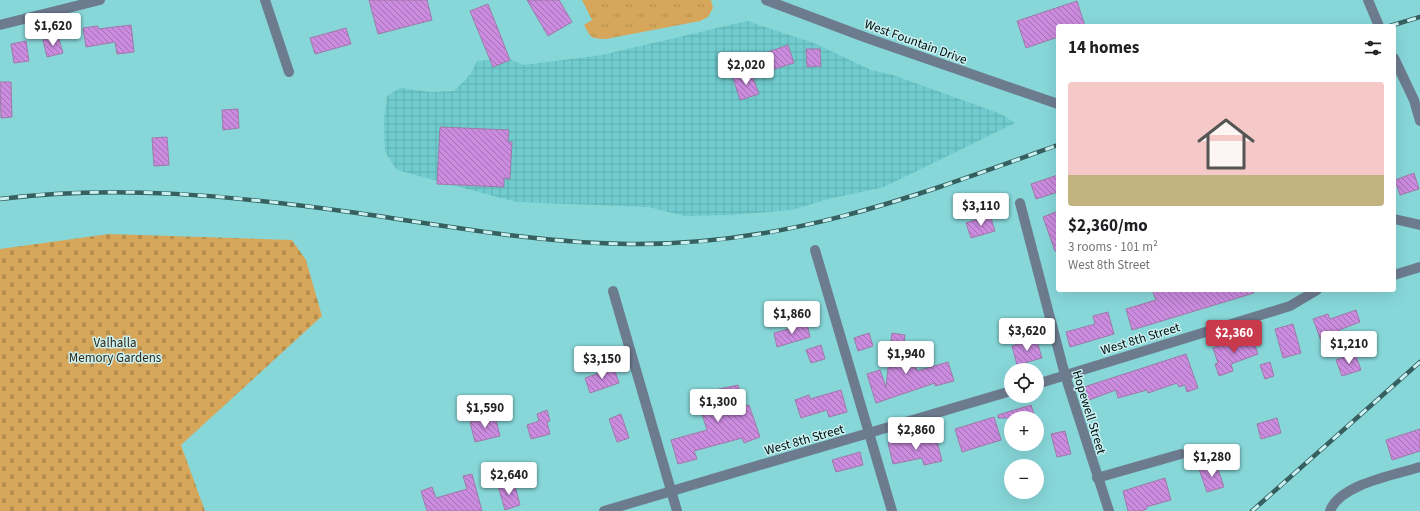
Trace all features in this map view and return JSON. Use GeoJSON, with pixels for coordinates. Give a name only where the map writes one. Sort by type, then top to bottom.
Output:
{"type":"FeatureCollection","features":[{"type":"Feature","properties":{"kind":"street"},"geometry":{"type":"LineString","coordinates":[[0,25],[100,0]]}},
{"type":"Feature","properties":{"kind":"street"},"geometry":{"type":"LineString","coordinates":[[265,0],[289,72]]}},
{"type":"Feature","properties":{"kind":"street","name":"West Fountain Drive"},"geometry":{"type":"LineString","coordinates":[[766,0],[867,38],[1056,103]]}},
{"type":"Feature","properties":{"kind":"street"},"geometry":{"type":"LineString","coordinates":[[1368,0],[1378,24]]}},
{"type":"Feature","properties":{"kind":"street"},"geometry":{"type":"LineString","coordinates":[[1396,62],[1414,100],[1420,121]]}},
{"type":"Feature","properties":{"kind":"street","name":"Hopewell Street"},"geometry":{"type":"LineString","coordinates":[[1020,203],[1065,375],[1097,478],[1109,511]]}},
{"type":"Feature","properties":{"kind":"street"},"geometry":{"type":"LineString","coordinates":[[1396,219],[1420,225]]}},
{"type":"Feature","properties":{"kind":"street"},"geometry":{"type":"LineString","coordinates":[[815,250],[892,511]]}},
{"type":"Feature","properties":{"kind":"street"},"geometry":{"type":"LineString","coordinates":[[1396,274],[1420,267]]}},
{"type":"Feature","properties":{"kind":"street"},"geometry":{"type":"LineString","coordinates":[[613,291],[677,511]]}},
{"type":"Feature","properties":{"kind":"street","name":"West 8th Street"},"geometry":{"type":"LineString","coordinates":[[1044,382],[1290,306],[1314,292]]}},
{"type":"Feature","properties":{"kind":"street","name":"West 8th Street"},"geometry":{"type":"LineString","coordinates":[[604,511],[1004,393]]}},
{"type":"Feature","properties":{"kind":"street"},"geometry":{"type":"LineString","coordinates":[[1097,478],[1181,454]]}},
{"type":"Feature","properties":{"kind":"street"},"geometry":{"type":"LineString","coordinates":[[1331,509],[1343,495],[1364,484],[1420,467]]}},
{"type":"Feature","properties":{"kind":"shaded area"},"geometry":{"type":"Polygon","coordinates":[[[747,21],[814,43],[871,70],[893,75],[1001,114],[1015,123],[884,187],[828,199],[792,210],[729,215],[685,216],[648,207],[516,202],[397,170],[385,152],[384,120],[387,96],[400,88],[430,92],[454,91],[470,75],[477,61],[509,59],[524,65],[602,55],[747,21]]]}},
{"type":"Feature","properties":{"kind":"green space"},"geometry":{"type":"Polygon","coordinates":[[[582,0],[711,0],[713,8],[708,17],[700,21],[601,39],[592,37],[584,25],[592,20],[582,0]]]}},
{"type":"Feature","properties":{"kind":"green space","name":"Valhalla Memory Gardens"},"geometry":{"type":"Polygon","coordinates":[[[109,234],[292,240],[306,260],[322,316],[181,445],[205,511],[0,511],[0,249],[109,234]]]}},
{"type":"Feature","properties":{"kind":"building"},"geometry":{"type":"Polygon","coordinates":[[[369,0],[427,0],[432,20],[378,34],[369,0]]]}},
{"type":"Feature","properties":{"kind":"building"},"geometry":{"type":"Polygon","coordinates":[[[527,0],[559,0],[572,22],[548,36],[527,0]]]}},
{"type":"Feature","properties":{"kind":"building"},"geometry":{"type":"Polygon","coordinates":[[[1077,1],[1084,24],[1056,24],[1056,38],[1026,48],[1017,21],[1077,1]]]}},
{"type":"Feature","properties":{"kind":"building"},"geometry":{"type":"Polygon","coordinates":[[[488,4],[510,60],[493,67],[470,11],[488,4]]]}},
{"type":"Feature","properties":{"kind":"building"},"geometry":{"type":"Polygon","coordinates":[[[131,25],[134,52],[117,54],[115,42],[86,47],[83,28],[98,26],[98,29],[131,25]]]}},
{"type":"Feature","properties":{"kind":"building"},"geometry":{"type":"Polygon","coordinates":[[[346,28],[351,44],[315,54],[310,38],[346,28]]]}},
{"type":"Feature","properties":{"kind":"building"},"geometry":{"type":"Polygon","coordinates":[[[58,36],[63,53],[47,57],[43,40],[58,36]]]}},
{"type":"Feature","properties":{"kind":"building"},"geometry":{"type":"Polygon","coordinates":[[[26,41],[29,61],[14,63],[11,44],[26,41]]]}},
{"type":"Feature","properties":{"kind":"building"},"geometry":{"type":"Polygon","coordinates":[[[788,45],[794,63],[768,71],[762,54],[788,45]]]}},
{"type":"Feature","properties":{"kind":"building"},"geometry":{"type":"Polygon","coordinates":[[[806,49],[820,49],[821,66],[807,67],[806,49]]]}},
{"type":"Feature","properties":{"kind":"building"},"geometry":{"type":"Polygon","coordinates":[[[751,73],[759,94],[740,100],[733,78],[751,73]]]}},
{"type":"Feature","properties":{"kind":"building"},"geometry":{"type":"Polygon","coordinates":[[[0,82],[11,82],[12,117],[1,118],[0,82]]]}},
{"type":"Feature","properties":{"kind":"building"},"geometry":{"type":"Polygon","coordinates":[[[238,109],[239,128],[223,130],[222,110],[238,109]]]}},
{"type":"Feature","properties":{"kind":"building"},"geometry":{"type":"Polygon","coordinates":[[[440,127],[509,130],[508,142],[512,142],[510,179],[504,178],[504,187],[437,184],[440,127]]]}},
{"type":"Feature","properties":{"kind":"building"},"geometry":{"type":"Polygon","coordinates":[[[167,137],[169,165],[154,166],[152,138],[167,137]]]}},
{"type":"Feature","properties":{"kind":"building"},"geometry":{"type":"Polygon","coordinates":[[[1414,173],[1419,189],[1400,195],[1396,180],[1414,173]]]}},
{"type":"Feature","properties":{"kind":"building"},"geometry":{"type":"Polygon","coordinates":[[[1056,176],[1056,193],[1036,199],[1031,184],[1056,176]]]}},
{"type":"Feature","properties":{"kind":"building"},"geometry":{"type":"Polygon","coordinates":[[[1056,212],[1056,251],[1055,251],[1043,217],[1056,212]]]}},
{"type":"Feature","properties":{"kind":"building"},"geometry":{"type":"Polygon","coordinates":[[[990,215],[995,231],[971,238],[966,223],[990,215]]]}},
{"type":"Feature","properties":{"kind":"building"},"geometry":{"type":"Polygon","coordinates":[[[1153,292],[1254,292],[1132,330],[1126,309],[1156,300],[1153,292]]]}},
{"type":"Feature","properties":{"kind":"building"},"geometry":{"type":"Polygon","coordinates":[[[1356,310],[1360,322],[1339,330],[1341,336],[1322,343],[1313,319],[1328,314],[1330,319],[1356,310]]]}},
{"type":"Feature","properties":{"kind":"building"},"geometry":{"type":"Polygon","coordinates":[[[1108,312],[1114,334],[1070,347],[1066,332],[1095,324],[1093,316],[1108,312]]]}},
{"type":"Feature","properties":{"kind":"building"},"geometry":{"type":"Polygon","coordinates":[[[807,324],[810,337],[777,347],[774,333],[807,324]]]}},
{"type":"Feature","properties":{"kind":"building"},"geometry":{"type":"Polygon","coordinates":[[[1293,324],[1301,353],[1283,358],[1275,329],[1293,324]]]}},
{"type":"Feature","properties":{"kind":"building"},"geometry":{"type":"Polygon","coordinates":[[[869,333],[873,346],[858,351],[854,338],[869,333]]]}},
{"type":"Feature","properties":{"kind":"building"},"geometry":{"type":"Polygon","coordinates":[[[892,333],[905,335],[902,359],[912,356],[917,371],[948,362],[954,381],[935,386],[935,383],[876,403],[867,374],[880,370],[886,387],[888,368],[898,365],[893,350],[890,349],[892,333]]]}},
{"type":"Feature","properties":{"kind":"building"},"geometry":{"type":"Polygon","coordinates":[[[1251,335],[1258,354],[1231,364],[1233,371],[1219,376],[1215,364],[1218,363],[1213,348],[1251,335]]]}},
{"type":"Feature","properties":{"kind":"building"},"geometry":{"type":"Polygon","coordinates":[[[1036,338],[1042,358],[1024,363],[1016,363],[1012,346],[1036,338]]]}},
{"type":"Feature","properties":{"kind":"building"},"geometry":{"type":"Polygon","coordinates":[[[821,345],[825,359],[811,363],[806,350],[821,345]]]}},
{"type":"Feature","properties":{"kind":"building"},"geometry":{"type":"Polygon","coordinates":[[[1355,353],[1361,370],[1342,376],[1336,360],[1355,353]]]}},
{"type":"Feature","properties":{"kind":"building"},"geometry":{"type":"Polygon","coordinates":[[[1186,354],[1198,388],[1187,392],[1185,385],[1179,387],[1177,383],[1148,393],[1147,390],[1118,398],[1116,390],[1089,400],[1084,387],[1186,354]]]}},
{"type":"Feature","properties":{"kind":"building"},"geometry":{"type":"Polygon","coordinates":[[[1270,362],[1274,376],[1265,379],[1260,365],[1270,362]]]}},
{"type":"Feature","properties":{"kind":"building"},"geometry":{"type":"Polygon","coordinates":[[[614,368],[619,383],[590,393],[585,378],[614,368]]]}},
{"type":"Feature","properties":{"kind":"building"},"geometry":{"type":"Polygon","coordinates":[[[738,385],[744,406],[749,405],[760,437],[744,443],[742,438],[694,451],[697,459],[678,464],[671,440],[707,430],[696,394],[738,385]]]}},
{"type":"Feature","properties":{"kind":"building"},"geometry":{"type":"Polygon","coordinates":[[[841,390],[847,412],[829,417],[827,410],[801,418],[795,400],[809,395],[810,399],[841,390]]]}},
{"type":"Feature","properties":{"kind":"building"},"geometry":{"type":"Polygon","coordinates":[[[1031,405],[1033,411],[1011,411],[1031,405]]]}},
{"type":"Feature","properties":{"kind":"building"},"geometry":{"type":"Polygon","coordinates":[[[547,410],[550,421],[547,422],[550,434],[531,439],[527,425],[539,421],[537,414],[547,410]]]}},
{"type":"Feature","properties":{"kind":"building"},"geometry":{"type":"Polygon","coordinates":[[[1004,413],[1004,418],[998,418],[998,415],[1004,413]]]}},
{"type":"Feature","properties":{"kind":"building"},"geometry":{"type":"Polygon","coordinates":[[[621,414],[629,438],[617,442],[609,419],[621,414]]]}},
{"type":"Feature","properties":{"kind":"building"},"geometry":{"type":"Polygon","coordinates":[[[495,416],[500,436],[475,442],[470,422],[495,416]]]}},
{"type":"Feature","properties":{"kind":"building"},"geometry":{"type":"Polygon","coordinates":[[[994,417],[1001,440],[962,452],[955,429],[994,417]]]}},
{"type":"Feature","properties":{"kind":"building"},"geometry":{"type":"Polygon","coordinates":[[[1277,418],[1281,433],[1261,439],[1257,424],[1277,418]]]}},
{"type":"Feature","properties":{"kind":"building"},"geometry":{"type":"Polygon","coordinates":[[[1420,429],[1420,451],[1392,460],[1386,440],[1420,429]]]}},
{"type":"Feature","properties":{"kind":"building"},"geometry":{"type":"Polygon","coordinates":[[[1065,431],[1071,454],[1057,457],[1051,434],[1065,431]]]}},
{"type":"Feature","properties":{"kind":"building"},"geometry":{"type":"Polygon","coordinates":[[[936,437],[942,461],[924,465],[922,458],[893,464],[888,443],[908,439],[909,443],[936,437]]]}},
{"type":"Feature","properties":{"kind":"building"},"geometry":{"type":"Polygon","coordinates":[[[860,452],[863,465],[836,472],[832,460],[860,452]]]}},
{"type":"Feature","properties":{"kind":"building"},"geometry":{"type":"Polygon","coordinates":[[[1216,463],[1224,487],[1207,492],[1199,469],[1216,463]]]}},
{"type":"Feature","properties":{"kind":"building"},"geometry":{"type":"Polygon","coordinates":[[[472,474],[482,511],[427,511],[421,491],[432,487],[436,498],[467,489],[463,476],[472,474]]]}},
{"type":"Feature","properties":{"kind":"building"},"geometry":{"type":"Polygon","coordinates":[[[1165,478],[1171,500],[1146,507],[1147,509],[1141,511],[1128,511],[1123,491],[1165,478]]]}},
{"type":"Feature","properties":{"kind":"building"},"geometry":{"type":"Polygon","coordinates":[[[514,482],[520,505],[505,510],[498,486],[514,482]]]}},
{"type":"Feature","properties":{"kind":"railway"},"geometry":{"type":"LineString","coordinates":[[1396,24],[1420,17]]}},
{"type":"Feature","properties":{"kind":"railway"},"geometry":{"type":"LineString","coordinates":[[0,199],[88,192],[175,194],[306,206],[524,237],[594,243],[629,244],[686,242],[742,237],[848,215],[952,183],[1056,146]]}},
{"type":"Feature","properties":{"kind":"railway"},"geometry":{"type":"LineString","coordinates":[[1252,511],[1420,362]]}}]}
